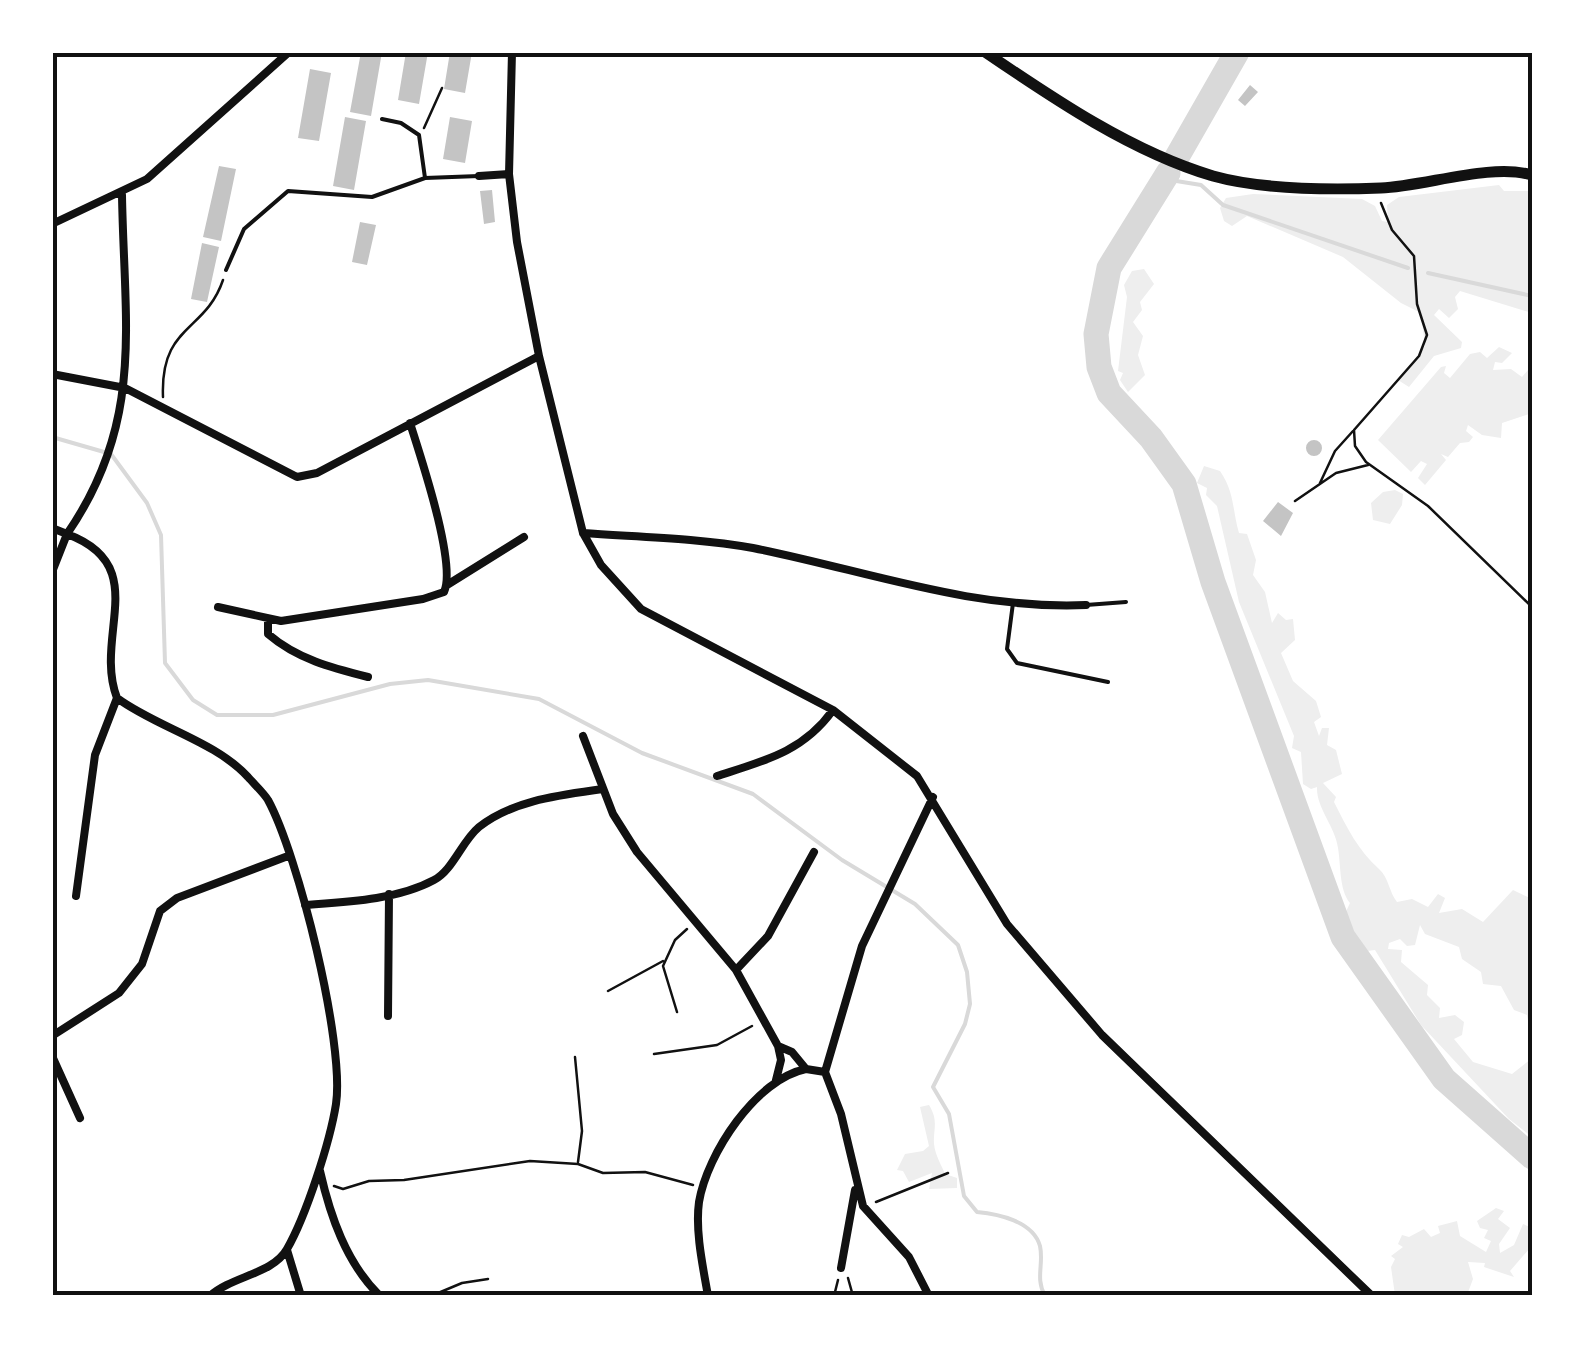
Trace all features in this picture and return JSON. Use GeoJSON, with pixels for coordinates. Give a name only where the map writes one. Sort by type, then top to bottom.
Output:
{"type":"FeatureCollection","features":[{"type":"Feature","properties":{"kind":"main road"},"geometry":{"type":"LineString","coordinates":[[985,52],[1108,127],[1200,171],[1299,186],[1377,188],[1424,186],[1491,172],[1532,174]]}},
{"type":"Feature","properties":{"kind":"street"},"geometry":{"type":"LineString","coordinates":[[52,224],[122,195],[146,179],[289,52]]}},
{"type":"Feature","properties":{"kind":"street"},"geometry":{"type":"LineString","coordinates":[[512,52],[510,174],[538,356],[583,534],[600,565],[641,609],[833,710],[917,776],[933,797],[974,875],[1008,924],[1102,1036],[1372,1296]]}},
{"type":"Feature","properties":{"kind":"street"},"geometry":{"type":"LineString","coordinates":[[478,176],[510,174]]}},
{"type":"Feature","properties":{"kind":"street"},"geometry":{"type":"LineString","coordinates":[[52,572],[68,534],[105,473],[118,435],[125,388],[122,195]]}},
{"type":"Feature","properties":{"kind":"street"},"geometry":{"type":"LineString","coordinates":[[52,374],[125,388],[297,476],[318,472],[538,356]]}},
{"type":"Feature","properties":{"kind":"street"},"geometry":{"type":"LineString","coordinates":[[410,423],[432,497],[447,586]]}},
{"type":"Feature","properties":{"kind":"street"},"geometry":{"type":"LineString","coordinates":[[52,528],[106,555],[112,570],[117,591],[108,676],[117,698],[243,772],[267,799],[305,905],[322,978],[336,1087],[320,1169],[286,1250],[258,1271],[226,1282],[210,1296]]}},
{"type":"Feature","properties":{"kind":"street"},"geometry":{"type":"LineString","coordinates":[[583,534],[747,547],[928,590],[1013,603],[1086,604]]}},
{"type":"Feature","properties":{"kind":"street"},"geometry":{"type":"LineString","coordinates":[[218,607],[268,620],[313,618],[424,600],[437,596],[524,538]]}},
{"type":"Feature","properties":{"kind":"street"},"geometry":{"type":"LineString","coordinates":[[268,620],[268,634],[278,643],[322,665],[368,677]]}},
{"type":"Feature","properties":{"kind":"street"},"geometry":{"type":"LineString","coordinates":[[76,896],[95,756],[117,698]]}},
{"type":"Feature","properties":{"kind":"street"},"geometry":{"type":"LineString","coordinates":[[717,776],[794,750],[809,740],[833,710]]}},
{"type":"Feature","properties":{"kind":"street"},"geometry":{"type":"LineString","coordinates":[[582,736],[612,814],[637,852],[736,970],[778,1046],[781,1060],[776,1080]]}},
{"type":"Feature","properties":{"kind":"street"},"geometry":{"type":"LineString","coordinates":[[305,905],[389,894],[434,881],[478,828],[504,813],[556,796],[604,789]]}},
{"type":"Feature","properties":{"kind":"street"},"geometry":{"type":"LineString","coordinates":[[929,1296],[909,1257],[863,1206],[841,1114],[825,1072],[862,946],[886,887],[933,797]]}},
{"type":"Feature","properties":{"kind":"street"},"geometry":{"type":"LineString","coordinates":[[736,970],[768,936],[814,852]]}},
{"type":"Feature","properties":{"kind":"street"},"geometry":{"type":"LineString","coordinates":[[52,1036],[119,994],[142,964],[160,911],[177,898],[288,856]]}},
{"type":"Feature","properties":{"kind":"street"},"geometry":{"type":"LineString","coordinates":[[388,1016],[389,894]]}},
{"type":"Feature","properties":{"kind":"street"},"geometry":{"type":"LineString","coordinates":[[778,1046],[792,1052],[806,1069]]}},
{"type":"Feature","properties":{"kind":"street"},"geometry":{"type":"LineString","coordinates":[[52,1056],[80,1118]]}},
{"type":"Feature","properties":{"kind":"street"},"geometry":{"type":"LineString","coordinates":[[708,1296],[698,1206],[707,1180],[748,1104],[776,1080],[806,1069],[825,1072]]}},
{"type":"Feature","properties":{"kind":"street"},"geometry":{"type":"LineString","coordinates":[[320,1169],[345,1246],[380,1296]]}},
{"type":"Feature","properties":{"kind":"street"},"geometry":{"type":"LineString","coordinates":[[840,1268],[856,1180]]}},
{"type":"Feature","properties":{"kind":"street"},"geometry":{"type":"LineString","coordinates":[[286,1250],[300,1296]]}},
{"type":"Feature","properties":{"kind":"lane"},"geometry":{"type":"LineString","coordinates":[[382,119],[411,127],[421,139],[425,178]]}},
{"type":"Feature","properties":{"kind":"lane"},"geometry":{"type":"LineString","coordinates":[[226,270],[244,229],[288,191],[372,197],[425,178],[478,176]]}},
{"type":"Feature","properties":{"kind":"lane"},"geometry":{"type":"LineString","coordinates":[[1086,604],[1126,602]]}},
{"type":"Feature","properties":{"kind":"lane"},"geometry":{"type":"LineString","coordinates":[[1013,603],[1007,649],[1017,663],[1108,682]]}},
{"type":"Feature","properties":{"kind":"path"},"geometry":{"type":"LineString","coordinates":[[421,139],[442,88]]}},
{"type":"Feature","properties":{"kind":"path"},"geometry":{"type":"LineString","coordinates":[[1320,483],[1328,463],[1419,356],[1427,335],[1416,294],[1414,256],[1392,230],[1377,188]]}},
{"type":"Feature","properties":{"kind":"path"},"geometry":{"type":"LineString","coordinates":[[164,398],[162,375],[169,349],[218,294],[226,270]]}},
{"type":"Feature","properties":{"kind":"path"},"geometry":{"type":"LineString","coordinates":[[1354,430],[1355,446],[1370,465],[1428,506],[1532,607]]}},
{"type":"Feature","properties":{"kind":"path"},"geometry":{"type":"LineString","coordinates":[[1295,501],[1328,476],[1370,465]]}},
{"type":"Feature","properties":{"kind":"path"},"geometry":{"type":"LineString","coordinates":[[677,1012],[664,975],[666,960],[675,940],[694,921]]}},
{"type":"Feature","properties":{"kind":"path"},"geometry":{"type":"LineString","coordinates":[[608,991],[666,960]]}},
{"type":"Feature","properties":{"kind":"path"},"geometry":{"type":"LineString","coordinates":[[654,1054],[716,1045],[762,1018]]}},
{"type":"Feature","properties":{"kind":"path"},"geometry":{"type":"LineString","coordinates":[[575,1057],[582,1130],[578,1164]]}},
{"type":"Feature","properties":{"kind":"path"},"geometry":{"type":"LineString","coordinates":[[323,1183],[343,1189],[369,1181],[404,1180],[530,1161],[578,1164],[596,1172],[644,1172],[684,1185],[707,1180]]}},
{"type":"Feature","properties":{"kind":"path"},"geometry":{"type":"LineString","coordinates":[[863,1206],[948,1173]]}},
{"type":"Feature","properties":{"kind":"path"},"geometry":{"type":"LineString","coordinates":[[834,1296],[840,1268]]}},
{"type":"Feature","properties":{"kind":"path"},"geometry":{"type":"LineString","coordinates":[[430,1296],[488,1279]]}},
{"type":"Feature","properties":{"kind":"shaded area"},"geometry":{"type":"Polygon","coordinates":[[[1499,185],[1504,191],[1532,191],[1532,313],[1460,291],[1455,297],[1458,309],[1449,318],[1439,309],[1434,315],[1462,342],[1461,348],[1434,356],[1409,387],[1398,380],[1425,346],[1421,313],[1401,303],[1343,257],[1247,216],[1232,226],[1224,221],[1220,208],[1226,198],[1253,194],[1362,199],[1375,206],[1382,221],[1388,222],[1387,205],[1399,197],[1499,185]]]}},
{"type":"Feature","properties":{"kind":"shaded area"},"geometry":{"type":"Polygon","coordinates":[[[1144,269],[1154,284],[1140,302],[1142,310],[1133,322],[1143,336],[1138,355],[1145,375],[1128,392],[1120,380],[1123,373],[1118,371],[1127,297],[1124,285],[1132,271],[1144,269]]]}},
{"type":"Feature","properties":{"kind":"shaded area"},"geometry":{"type":"Polygon","coordinates":[[[1499,347],[1512,353],[1502,363],[1495,362],[1493,370],[1511,369],[1522,377],[1528,370],[1532,373],[1532,413],[1502,423],[1501,438],[1482,435],[1468,425],[1466,431],[1473,437],[1460,443],[1448,457],[1441,454],[1446,460],[1425,485],[1418,478],[1427,464],[1421,461],[1411,472],[1378,440],[1441,367],[1446,366],[1444,373],[1450,378],[1470,354],[1480,352],[1487,358],[1499,347]]]}},
{"type":"Feature","properties":{"kind":"shaded area"},"geometry":{"type":"Polygon","coordinates":[[[1204,466],[1220,471],[1228,487],[1239,533],[1247,534],[1256,560],[1253,575],[1265,592],[1272,623],[1278,613],[1286,620],[1293,619],[1295,640],[1281,653],[1293,681],[1316,701],[1321,717],[1314,722],[1319,736],[1322,728],[1329,728],[1327,745],[1336,750],[1342,774],[1323,783],[1336,797],[1334,802],[1348,830],[1382,873],[1397,902],[1412,899],[1428,907],[1438,894],[1445,898],[1439,913],[1462,909],[1483,922],[1513,890],[1532,899],[1532,1045],[1527,1015],[1514,1010],[1501,986],[1483,984],[1481,972],[1462,959],[1459,947],[1425,934],[1420,925],[1415,945],[1407,946],[1400,939],[1389,943],[1388,949],[1402,950],[1401,962],[1428,985],[1427,995],[1440,1008],[1439,1018],[1455,1015],[1464,1022],[1462,1035],[1454,1039],[1473,1062],[1512,1074],[1531,1059],[1532,1049],[1532,1077],[1528,1082],[1532,1087],[1532,1137],[1509,1119],[1421,1025],[1375,950],[1367,951],[1349,938],[1342,920],[1350,903],[1342,884],[1336,840],[1319,802],[1317,787],[1311,789],[1303,784],[1301,752],[1292,748],[1294,736],[1239,602],[1217,506],[1206,495],[1207,488],[1197,483],[1204,466]]]}},
{"type":"Feature","properties":{"kind":"shaded area"},"geometry":{"type":"Polygon","coordinates":[[[1395,490],[1403,494],[1402,505],[1390,524],[1373,520],[1371,503],[1383,492],[1395,490]]]}},
{"type":"Feature","properties":{"kind":"shaded area"},"geometry":{"type":"Polygon","coordinates":[[[929,1105],[935,1121],[936,1152],[945,1174],[957,1178],[957,1188],[929,1189],[932,1173],[909,1182],[903,1171],[897,1170],[905,1154],[929,1146],[920,1107],[929,1105]]]}},
{"type":"Feature","properties":{"kind":"shaded area"},"geometry":{"type":"Polygon","coordinates":[[[1496,1208],[1504,1211],[1498,1219],[1510,1228],[1499,1244],[1500,1253],[1514,1245],[1523,1224],[1532,1228],[1530,1248],[1510,1271],[1514,1277],[1484,1267],[1485,1263],[1468,1262],[1473,1279],[1467,1295],[1395,1295],[1391,1267],[1395,1259],[1391,1256],[1403,1247],[1398,1244],[1402,1235],[1409,1237],[1424,1229],[1431,1237],[1440,1233],[1438,1226],[1457,1221],[1460,1236],[1486,1252],[1491,1241],[1484,1238],[1488,1230],[1480,1228],[1477,1221],[1496,1208]]]}},
{"type":"Feature","properties":{"kind":"building"},"geometry":{"type":"Polygon","coordinates":[[[361,52],[382,52],[371,116],[350,112],[361,52]]]}},
{"type":"Feature","properties":{"kind":"building"},"geometry":{"type":"Polygon","coordinates":[[[406,52],[428,52],[419,104],[398,100],[406,52]]]}},
{"type":"Feature","properties":{"kind":"building"},"geometry":{"type":"Polygon","coordinates":[[[450,52],[472,52],[465,93],[444,89],[450,52]]]}},
{"type":"Feature","properties":{"kind":"building"},"geometry":{"type":"Polygon","coordinates":[[[310,69],[331,73],[319,141],[298,138],[310,69]]]}},
{"type":"Feature","properties":{"kind":"building"},"geometry":{"type":"Polygon","coordinates":[[[1250,85],[1258,92],[1245,106],[1238,100],[1250,85]]]}},
{"type":"Feature","properties":{"kind":"building"},"geometry":{"type":"Polygon","coordinates":[[[345,117],[366,121],[354,190],[333,186],[345,117]]]}},
{"type":"Feature","properties":{"kind":"building"},"geometry":{"type":"Polygon","coordinates":[[[450,117],[472,121],[465,163],[443,159],[450,117]]]}},
{"type":"Feature","properties":{"kind":"building"},"geometry":{"type":"Polygon","coordinates":[[[219,166],[236,169],[221,241],[203,237],[219,166]]]}},
{"type":"Feature","properties":{"kind":"building"},"geometry":{"type":"Polygon","coordinates":[[[492,190],[495,222],[484,224],[480,191],[492,190]]]}},
{"type":"Feature","properties":{"kind":"building"},"geometry":{"type":"Polygon","coordinates":[[[360,222],[376,225],[367,265],[352,262],[360,222]]]}},
{"type":"Feature","properties":{"kind":"building"},"geometry":{"type":"Polygon","coordinates":[[[202,243],[219,247],[207,302],[191,299],[202,243]]]}},
{"type":"Feature","properties":{"kind":"building"},"geometry":{"type":"Polygon","coordinates":[[[1314,440],[1322,448],[1314,456],[1306,448],[1314,440]]]}},
{"type":"Feature","properties":{"kind":"building"},"geometry":{"type":"Polygon","coordinates":[[[1278,502],[1293,513],[1281,536],[1263,521],[1278,502]]]}},
{"type":"Feature","properties":{"kind":"waterway"},"geometry":{"type":"LineString","coordinates":[[1177,157],[1237,52]]}},
{"type":"Feature","properties":{"kind":"waterway"},"geometry":{"type":"LineString","coordinates":[[1168,173],[1109,268],[1096,334],[1099,367],[1109,393],[1151,438],[1184,484],[1213,582],[1343,937],[1444,1079],[1532,1157]]}},
{"type":"Feature","properties":{"kind":"waterway"},"geometry":{"type":"LineString","coordinates":[[1164,179],[1201,185],[1223,205],[1408,268]]}},
{"type":"Feature","properties":{"kind":"waterway"},"geometry":{"type":"LineString","coordinates":[[1428,273],[1532,296]]}},
{"type":"Feature","properties":{"kind":"waterway"},"geometry":{"type":"LineString","coordinates":[[52,437],[111,454],[147,503],[161,535],[165,663],[193,700],[217,715],[273,715],[390,684],[428,680],[539,699],[642,753],[753,794],[842,860],[915,904],[958,945],[967,972],[970,1004],[965,1024],[933,1087],[949,1114],[964,1196],[977,1212],[1014,1220],[1036,1237],[1045,1296]]}}]}
